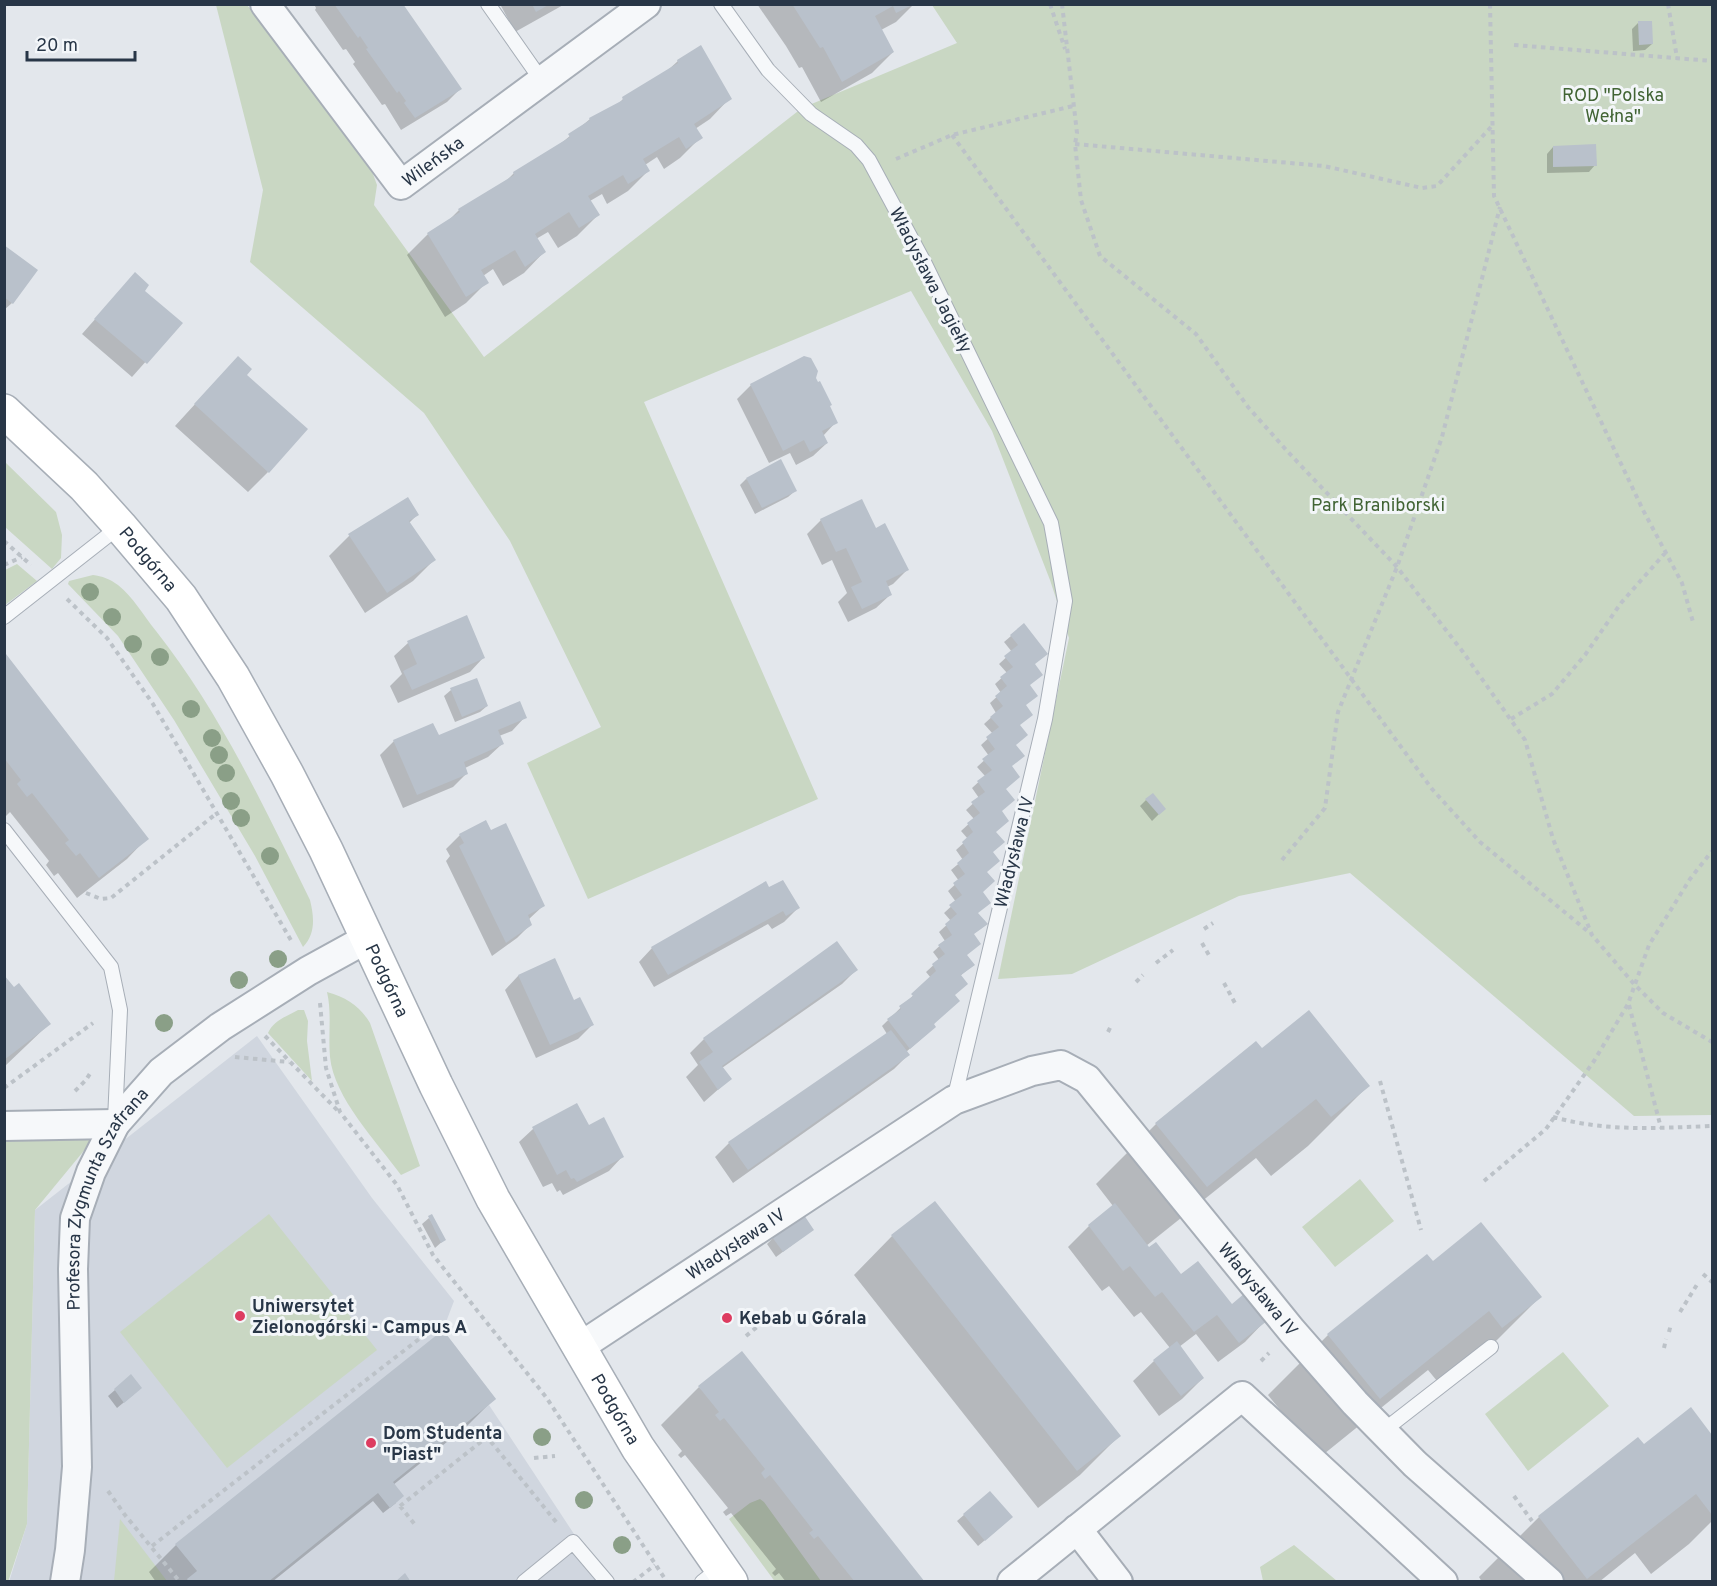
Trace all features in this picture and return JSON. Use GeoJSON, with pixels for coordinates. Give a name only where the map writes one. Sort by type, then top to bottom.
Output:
{"type":"FeatureCollection","features":[{"type":"Feature","properties":{"kind":"street","name":"Wileńska"},"geometry":{"type":"LineString","coordinates":[[265,4],[401,184],[646,4]]}},
{"type":"Feature","properties":{"kind":"street","name":"Podgórna"},"geometry":{"type":"LineString","coordinates":[[4,411],[84,486],[120,526],[181,598],[232,677],[287,774],[493,1199],[578,1348],[718,1576]]}},
{"type":"Feature","properties":{"kind":"street","name":"Profesora Zygmunta Szafrana"},"geometry":{"type":"LineString","coordinates":[[64,1581],[70,1550],[77,1467],[73,1269],[75,1218],[91,1172],[115,1124],[160,1072],[220,1027],[308,971],[368,938]]}},
{"type":"Feature","properties":{"kind":"street","name":"Władysława IV"},"geometry":{"type":"LineString","coordinates":[[578,1348],[954,1100],[1032,1071],[1061,1065],[1087,1079],[1292,1331],[1414,1464],[1549,1581]]}},
{"type":"Feature","properties":{"kind":"street"},"geometry":{"type":"LineString","coordinates":[[4,1126],[115,1124]]}},
{"type":"Feature","properties":{"kind":"street"},"geometry":{"type":"LineString","coordinates":[[1012,1581],[1242,1396],[1443,1581]]}},
{"type":"Feature","properties":{"kind":"street"},"geometry":{"type":"LineString","coordinates":[[1077,1529],[1119,1581]]}},
{"type":"Feature","properties":{"kind":"lane"},"geometry":{"type":"LineString","coordinates":[[488,4],[542,81]]}},
{"type":"Feature","properties":{"kind":"lane","name":"Władysława Jagiełły"},"geometry":{"type":"LineString","coordinates":[[721,4],[768,70],[811,114],[856,145],[874,168],[925,264],[1051,523],[1065,601]]}},
{"type":"Feature","properties":{"kind":"lane"},"geometry":{"type":"LineString","coordinates":[[4,617],[120,526]]}},
{"type":"Feature","properties":{"kind":"lane","name":"Władysława IV"},"geometry":{"type":"LineString","coordinates":[[954,1100],[1046,719],[1065,601]]}},
{"type":"Feature","properties":{"kind":"lane"},"geometry":{"type":"LineString","coordinates":[[4,830],[111,967],[120,1010],[115,1124]]}},
{"type":"Feature","properties":{"kind":"lane"},"geometry":{"type":"LineString","coordinates":[[1383,1431],[1491,1347]]}},
{"type":"Feature","properties":{"kind":"lane"},"geometry":{"type":"LineString","coordinates":[[524,1581],[573,1542],[607,1581]]}},
{"type":"Feature","properties":{"kind":"path"},"geometry":{"type":"LineString","coordinates":[[1050,4],[1068,58]]}},
{"type":"Feature","properties":{"kind":"path"},"geometry":{"type":"LineString","coordinates":[[1062,4],[1077,133],[1075,144],[1081,200],[1100,256],[1196,334],[1248,407],[1398,567],[1463,652],[1525,740],[1553,839],[1592,935]]}},
{"type":"Feature","properties":{"kind":"path"},"geometry":{"type":"LineString","coordinates":[[1490,4],[1494,196],[1643,510],[1682,583],[1693,622]]}},
{"type":"Feature","properties":{"kind":"path"},"geometry":{"type":"LineString","coordinates":[[1668,4],[1677,58]]}},
{"type":"Feature","properties":{"kind":"path"},"geometry":{"type":"LineString","coordinates":[[1514,45],[1713,61]]}},
{"type":"Feature","properties":{"kind":"path"},"geometry":{"type":"LineString","coordinates":[[874,168],[952,135],[1073,106]]}},
{"type":"Feature","properties":{"kind":"path"},"geometry":{"type":"LineString","coordinates":[[1075,144],[1324,166],[1422,188],[1437,186],[1492,127]]}},
{"type":"Feature","properties":{"kind":"path"},"geometry":{"type":"LineString","coordinates":[[952,135],[1432,789],[1480,842],[1592,935],[1634,984],[1663,1013],[1713,1042]]}},
{"type":"Feature","properties":{"kind":"path"},"geometry":{"type":"LineString","coordinates":[[1282,860],[1325,808],[1338,712],[1398,567],[1442,437],[1500,207]]}},
{"type":"Feature","properties":{"kind":"path"},"geometry":{"type":"LineString","coordinates":[[4,541],[108,638],[153,704],[320,993],[326,1068],[340,1112]]}},
{"type":"Feature","properties":{"kind":"path"},"geometry":{"type":"LineString","coordinates":[[1510,719],[1552,694],[1584,655],[1621,603],[1666,552]]}},
{"type":"Feature","properties":{"kind":"path"},"geometry":{"type":"LineString","coordinates":[[4,565],[22,556]]}},
{"type":"Feature","properties":{"kind":"path"},"geometry":{"type":"LineString","coordinates":[[78,890],[101,899],[111,898],[216,813]]}},
{"type":"Feature","properties":{"kind":"path"},"geometry":{"type":"LineString","coordinates":[[1484,1181],[1546,1129],[1594,1061],[1628,1004],[1649,945],[1690,879],[1713,851]]}},
{"type":"Feature","properties":{"kind":"path"},"geometry":{"type":"LineString","coordinates":[[1204,929],[1213,923]]}},
{"type":"Feature","properties":{"kind":"path"},"geometry":{"type":"LineString","coordinates":[[1202,943],[1209,957]]}},
{"type":"Feature","properties":{"kind":"path"},"geometry":{"type":"LineString","coordinates":[[1156,963],[1173,950]]}},
{"type":"Feature","properties":{"kind":"path"},"geometry":{"type":"LineString","coordinates":[[1136,982],[1143,975]]}},
{"type":"Feature","properties":{"kind":"path"},"geometry":{"type":"LineString","coordinates":[[1224,983],[1236,1005]]}},
{"type":"Feature","properties":{"kind":"path"},"geometry":{"type":"LineString","coordinates":[[1628,1004],[1661,1128]]}},
{"type":"Feature","properties":{"kind":"path"},"geometry":{"type":"LineString","coordinates":[[4,1088],[98,1019],[99,1026]]}},
{"type":"Feature","properties":{"kind":"path"},"geometry":{"type":"LineString","coordinates":[[1108,1032],[1112,1024]]}},
{"type":"Feature","properties":{"kind":"path"},"geometry":{"type":"LineString","coordinates":[[257,1028],[340,1112],[397,1185],[433,1255],[546,1397],[667,1581]]}},
{"type":"Feature","properties":{"kind":"path"},"geometry":{"type":"LineString","coordinates":[[231,1057],[289,1062]]}},
{"type":"Feature","properties":{"kind":"path"},"geometry":{"type":"LineString","coordinates":[[71,1094],[86,1080],[92,1070]]}},
{"type":"Feature","properties":{"kind":"path"},"geometry":{"type":"LineString","coordinates":[[1380,1081],[1421,1230]]}},
{"type":"Feature","properties":{"kind":"path"},"geometry":{"type":"LineString","coordinates":[[1553,1117],[1580,1124],[1617,1129],[1713,1126]]}},
{"type":"Feature","properties":{"kind":"path"},"geometry":{"type":"LineString","coordinates":[[1703,1274],[1713,1282]]}},
{"type":"Feature","properties":{"kind":"path"},"geometry":{"type":"LineString","coordinates":[[1680,1312],[1698,1283]]}},
{"type":"Feature","properties":{"kind":"path"},"geometry":{"type":"LineString","coordinates":[[1670,1332],[1671,1324]]}},
{"type":"Feature","properties":{"kind":"path"},"geometry":{"type":"LineString","coordinates":[[746,1336],[757,1327]]}},
{"type":"Feature","properties":{"kind":"path"},"geometry":{"type":"LineString","coordinates":[[152,1546],[419,1339]]}},
{"type":"Feature","properties":{"kind":"path"},"geometry":{"type":"LineString","coordinates":[[1664,1348],[1666,1339]]}},
{"type":"Feature","properties":{"kind":"path"},"geometry":{"type":"LineString","coordinates":[[416,1526],[400,1506],[487,1437],[573,1542]]}},
{"type":"Feature","properties":{"kind":"path"},"geometry":{"type":"LineString","coordinates":[[534,1458],[555,1456]]}},
{"type":"Feature","properties":{"kind":"path"},"geometry":{"type":"LineString","coordinates":[[103,1484],[125,1515],[180,1581]]}},
{"type":"Feature","properties":{"kind":"path"},"geometry":{"type":"LineString","coordinates":[[633,1581],[655,1565]]}},
{"type":"Feature","properties":{"kind":"shaded area","name":"Uniwersytet Zielonogórski - Campus A"},"geometry":{"type":"Polygon","coordinates":[[[257,1036],[372,1198],[454,1301],[443,1330],[496,1399],[489,1405],[605,1581],[9,1582],[27,1524],[35,1210],[257,1036]]]}},
{"type":"Feature","properties":{"kind":"green space","name":"Park Braniborski"},"geometry":{"type":"Polygon","coordinates":[[[216,5],[247,5],[355,125],[377,185],[374,205],[484,357],[802,108],[957,43],[932,5],[1712,5],[1712,1115],[1634,1116],[1350,873],[1239,896],[1072,974],[998,979],[1069,638],[1050,580],[992,431],[911,291],[644,402],[818,799],[588,899],[527,763],[601,727],[510,541],[424,413],[250,262],[263,190],[216,5]]]}},
{"type":"Feature","properties":{"kind":"green space"},"geometry":{"type":"Polygon","coordinates":[[[5,462],[56,512],[62,535],[61,558],[52,569],[5,527],[5,462]]]}},
{"type":"Feature","properties":{"kind":"green space"},"geometry":{"type":"Polygon","coordinates":[[[17,564],[37,581],[5,605],[5,570],[17,564]]]}},
{"type":"Feature","properties":{"kind":"green space"},"geometry":{"type":"Polygon","coordinates":[[[93,575],[115,583],[133,601],[179,662],[221,727],[310,900],[313,925],[310,936],[303,947],[255,856],[174,720],[118,636],[68,584],[69,581],[93,575]]]}},
{"type":"Feature","properties":{"kind":"green space"},"geometry":{"type":"Polygon","coordinates":[[[327,992],[352,1003],[370,1023],[420,1166],[401,1175],[358,1119],[339,1088],[330,1057],[327,992]]]}},
{"type":"Feature","properties":{"kind":"green space"},"geometry":{"type":"Polygon","coordinates":[[[298,1010],[304,1010],[308,1021],[307,1041],[312,1081],[268,1033],[277,1022],[298,1010]]]}},
{"type":"Feature","properties":{"kind":"green space"},"geometry":{"type":"Polygon","coordinates":[[[101,1130],[35,1210],[27,1524],[8,1582],[4,1581],[4,1132],[101,1130]]]}},
{"type":"Feature","properties":{"kind":"green space"},"geometry":{"type":"Polygon","coordinates":[[[1360,1179],[1394,1221],[1335,1267],[1302,1227],[1360,1179]]]}},
{"type":"Feature","properties":{"kind":"green space"},"geometry":{"type":"Polygon","coordinates":[[[269,1214],[377,1350],[227,1468],[120,1332],[269,1214]]]}},
{"type":"Feature","properties":{"kind":"green space"},"geometry":{"type":"Polygon","coordinates":[[[1563,1352],[1609,1406],[1528,1471],[1485,1414],[1563,1352]]]}},
{"type":"Feature","properties":{"kind":"green space"},"geometry":{"type":"Polygon","coordinates":[[[760,1499],[821,1581],[775,1582],[729,1519],[750,1503],[760,1499]]]}},
{"type":"Feature","properties":{"kind":"green space"},"geometry":{"type":"Polygon","coordinates":[[[120,1519],[167,1581],[114,1581],[120,1519]]]}},
{"type":"Feature","properties":{"kind":"green space"},"geometry":{"type":"Polygon","coordinates":[[[1294,1545],[1337,1581],[1263,1581],[1260,1567],[1294,1545]]]}},
{"type":"Feature","properties":{"kind":"building"},"geometry":{"type":"Polygon","coordinates":[[[334,4],[403,4],[462,89],[415,118],[404,103],[406,101],[399,91],[397,93],[366,49],[368,48],[360,36],[358,38],[334,4]]]}},
{"type":"Feature","properties":{"kind":"building"},"geometry":{"type":"Polygon","coordinates":[[[532,4],[550,4],[536,12],[532,4]]]}},
{"type":"Feature","properties":{"kind":"building"},"geometry":{"type":"Polygon","coordinates":[[[792,4],[914,4],[896,13],[893,6],[875,16],[894,52],[842,82],[823,47],[820,48],[792,4]]]}},
{"type":"Feature","properties":{"kind":"building"},"geometry":{"type":"Polygon","coordinates":[[[1638,21],[1652,21],[1653,44],[1639,45],[1638,21]]]}},
{"type":"Feature","properties":{"kind":"building"},"geometry":{"type":"Polygon","coordinates":[[[701,45],[732,99],[694,124],[703,138],[686,149],[679,137],[643,159],[650,171],[628,184],[623,175],[588,196],[600,215],[579,228],[569,212],[535,234],[546,252],[525,267],[515,250],[481,270],[489,283],[466,297],[427,233],[460,212],[458,209],[514,175],[513,172],[570,137],[568,134],[590,120],[589,118],[623,100],[622,97],[678,63],[677,60],[701,45]]]}},
{"type":"Feature","properties":{"kind":"building"},"geometry":{"type":"Polygon","coordinates":[[[1596,144],[1597,166],[1553,167],[1553,146],[1596,144]]]}},
{"type":"Feature","properties":{"kind":"building"},"geometry":{"type":"Polygon","coordinates":[[[4,245],[38,270],[13,304],[4,297],[4,245]]]}},
{"type":"Feature","properties":{"kind":"building"},"geometry":{"type":"Polygon","coordinates":[[[135,272],[149,285],[145,291],[183,323],[147,364],[94,319],[135,272]]]}},
{"type":"Feature","properties":{"kind":"building"},"geometry":{"type":"Polygon","coordinates":[[[238,356],[252,369],[247,375],[308,429],[269,473],[194,404],[238,356]]]}},
{"type":"Feature","properties":{"kind":"building"},"geometry":{"type":"Polygon","coordinates":[[[804,356],[811,358],[818,371],[816,378],[818,382],[820,381],[832,405],[830,406],[838,423],[822,431],[828,443],[810,452],[804,440],[783,451],[750,384],[804,356]]]}},
{"type":"Feature","properties":{"kind":"building"},"geometry":{"type":"Polygon","coordinates":[[[781,459],[797,491],[762,508],[746,478],[781,459]]]}},
{"type":"Feature","properties":{"kind":"building"},"geometry":{"type":"Polygon","coordinates":[[[408,497],[419,515],[409,521],[436,560],[387,593],[348,534],[408,497]]]}},
{"type":"Feature","properties":{"kind":"building"},"geometry":{"type":"Polygon","coordinates":[[[862,499],[876,528],[885,523],[909,570],[886,581],[892,595],[862,609],[851,587],[862,582],[846,548],[836,552],[820,519],[862,499]]]}},
{"type":"Feature","properties":{"kind":"building"},"geometry":{"type":"Polygon","coordinates":[[[467,615],[485,658],[412,690],[403,671],[417,664],[407,641],[467,615]]]}},
{"type":"Feature","properties":{"kind":"building"},"geometry":{"type":"Polygon","coordinates":[[[1024,623],[1048,654],[1035,664],[1043,675],[1030,685],[1038,696],[1026,705],[1033,715],[1020,725],[1028,735],[1016,745],[1025,756],[1012,766],[1020,777],[1006,789],[1015,800],[1002,811],[1009,821],[996,832],[1005,842],[993,852],[1000,861],[987,872],[995,881],[983,892],[991,903],[978,913],[988,924],[974,934],[981,944],[967,955],[975,965],[961,975],[968,984],[955,995],[960,1001],[934,1024],[936,1027],[910,1049],[887,1019],[901,1009],[899,1006],[913,996],[911,994],[936,971],[932,964],[945,954],[938,945],[952,935],[945,924],[957,914],[949,905],[962,895],[953,883],[965,874],[957,863],[969,853],[962,842],[973,832],[967,823],[980,813],[971,802],[985,792],[977,781],[992,770],[982,759],[995,749],[986,737],[999,727],[990,717],[1003,706],[995,696],[1007,686],[1000,677],[1013,667],[1004,656],[1018,645],[1010,635],[1024,623]]]}},
{"type":"Feature","properties":{"kind":"building"},"geometry":{"type":"Polygon","coordinates":[[[6,654],[149,839],[99,878],[80,853],[76,856],[65,843],[69,840],[32,793],[27,797],[17,784],[21,780],[4,758],[6,654]]]}},
{"type":"Feature","properties":{"kind":"building"},"geometry":{"type":"Polygon","coordinates":[[[477,678],[488,706],[462,717],[450,688],[477,678]]]}},
{"type":"Feature","properties":{"kind":"building"},"geometry":{"type":"Polygon","coordinates":[[[520,701],[527,718],[498,730],[504,744],[464,762],[468,774],[417,795],[393,740],[433,723],[439,735],[520,701]]]}},
{"type":"Feature","properties":{"kind":"building"},"geometry":{"type":"Polygon","coordinates":[[[1153,793],[1166,809],[1159,815],[1145,799],[1153,793]]]}},
{"type":"Feature","properties":{"kind":"building"},"geometry":{"type":"Polygon","coordinates":[[[486,820],[491,830],[506,823],[545,906],[528,915],[532,925],[506,943],[459,846],[464,843],[459,834],[486,820]]]}},
{"type":"Feature","properties":{"kind":"building"},"geometry":{"type":"Polygon","coordinates":[[[783,880],[800,908],[786,916],[783,911],[668,975],[651,947],[766,881],[769,887],[783,880]]]}},
{"type":"Feature","properties":{"kind":"building"},"geometry":{"type":"Polygon","coordinates":[[[837,941],[858,970],[722,1066],[732,1079],[718,1090],[699,1062],[713,1052],[703,1038],[837,941]]]}},
{"type":"Feature","properties":{"kind":"building"},"geometry":{"type":"Polygon","coordinates":[[[555,958],[574,1000],[580,997],[594,1025],[550,1045],[518,975],[555,958]]]}},
{"type":"Feature","properties":{"kind":"building"},"geometry":{"type":"Polygon","coordinates":[[[4,975],[14,987],[19,983],[51,1024],[4,1060],[4,975]]]}},
{"type":"Feature","properties":{"kind":"building"},"geometry":{"type":"Polygon","coordinates":[[[1309,1010],[1370,1086],[1331,1117],[1316,1099],[1207,1187],[1155,1123],[1256,1041],[1262,1048],[1309,1010]]]}},
{"type":"Feature","properties":{"kind":"building"},"geometry":{"type":"Polygon","coordinates":[[[891,1030],[910,1055],[748,1170],[728,1142],[891,1030]]]}},
{"type":"Feature","properties":{"kind":"building"},"geometry":{"type":"Polygon","coordinates":[[[577,1103],[589,1125],[604,1117],[624,1157],[577,1182],[574,1178],[571,1179],[566,1170],[557,1175],[532,1127],[577,1103]]]}},
{"type":"Feature","properties":{"kind":"building"},"geometry":{"type":"Polygon","coordinates":[[[935,1201],[1121,1436],[1077,1471],[891,1235],[935,1201]]]}},
{"type":"Feature","properties":{"kind":"building"},"geometry":{"type":"Polygon","coordinates":[[[1115,1203],[1149,1247],[1156,1242],[1181,1274],[1198,1261],[1232,1304],[1245,1293],[1267,1321],[1239,1343],[1217,1315],[1194,1332],[1162,1292],[1155,1297],[1130,1266],[1123,1271],[1088,1225],[1115,1203]]]}},
{"type":"Feature","properties":{"kind":"building"},"geometry":{"type":"Polygon","coordinates":[[[432,1214],[446,1240],[441,1243],[428,1216],[432,1214]]]}},
{"type":"Feature","properties":{"kind":"building"},"geometry":{"type":"Polygon","coordinates":[[[804,1215],[814,1230],[783,1252],[772,1237],[804,1215]]]}},
{"type":"Feature","properties":{"kind":"building"},"geometry":{"type":"Polygon","coordinates":[[[1481,1222],[1542,1297],[1502,1328],[1489,1311],[1380,1399],[1327,1334],[1427,1254],[1433,1261],[1481,1222]]]}},
{"type":"Feature","properties":{"kind":"building","name":"Dom Studenta \"Piast\""},"geometry":{"type":"Polygon","coordinates":[[[443,1330],[496,1399],[393,1482],[404,1496],[390,1508],[378,1493],[268,1582],[189,1582],[187,1579],[197,1571],[175,1544],[443,1330]]]}},
{"type":"Feature","properties":{"kind":"building"},"geometry":{"type":"Polygon","coordinates":[[[1177,1341],[1204,1378],[1181,1396],[1153,1360],[1177,1341]]]}},
{"type":"Feature","properties":{"kind":"building"},"geometry":{"type":"Polygon","coordinates":[[[742,1351],[925,1582],[855,1582],[818,1536],[814,1539],[809,1533],[813,1530],[770,1475],[765,1479],[761,1473],[765,1469],[724,1418],[720,1421],[715,1415],[719,1412],[698,1386],[742,1351]]]}},
{"type":"Feature","properties":{"kind":"building"},"geometry":{"type":"Polygon","coordinates":[[[131,1374],[142,1388],[124,1403],[114,1389],[131,1374]]]}},
{"type":"Feature","properties":{"kind":"building"},"geometry":{"type":"Polygon","coordinates":[[[1691,1407],[1712,1435],[1712,1515],[1696,1494],[1587,1579],[1538,1516],[1638,1437],[1644,1444],[1691,1407]]]}},
{"type":"Feature","properties":{"kind":"building"},"geometry":{"type":"Polygon","coordinates":[[[990,1491],[1013,1517],[985,1541],[963,1514],[990,1491]]]}},
{"type":"Feature","properties":{"kind":"building"},"geometry":{"type":"Polygon","coordinates":[[[405,1573],[411,1582],[395,1582],[405,1573]]]}},
{"type":"Feature","properties":{"kind":"place","name":"Uniwersytet Zielonogórski - Campus A"},"geometry":{"type":"Point","coordinates":[240,1316]}},
{"type":"Feature","properties":{"kind":"place","name":"Kebab u Górala"},"geometry":{"type":"Point","coordinates":[727,1318]}},
{"type":"Feature","properties":{"kind":"place","name":"Dom Studenta \"Piast\""},"geometry":{"type":"Point","coordinates":[371,1443]}},
{"type":"Feature","properties":{"kind":"park label","name":"ROD \"Polska Wełna\""},"geometry":{"type":"Point","coordinates":[1613,106]}}]}
